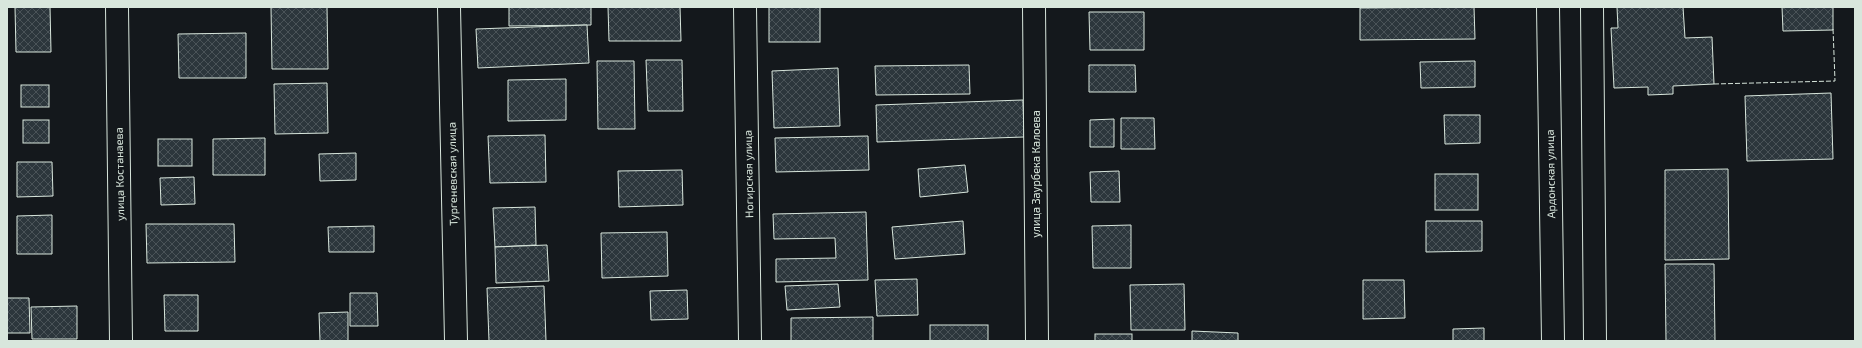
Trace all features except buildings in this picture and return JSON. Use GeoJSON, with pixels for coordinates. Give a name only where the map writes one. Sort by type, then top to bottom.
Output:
{"type":"FeatureCollection","features":[{"type":"Feature","properties":{"kind":"street","name":"улица Костанаева"},"geometry":{"type":"LineString","coordinates":[[117,7],[121,341]]}},
{"type":"Feature","properties":{"kind":"street","name":"Тургеневская улица"},"geometry":{"type":"LineString","coordinates":[[449,7],[456,341]]}},
{"type":"Feature","properties":{"kind":"street","name":"Ногирская улица"},"geometry":{"type":"LineString","coordinates":[[745,7],[750,341]]}},
{"type":"Feature","properties":{"kind":"street","name":"улица Заурбека Калоева"},"geometry":{"type":"LineString","coordinates":[[1034,7],[1037,341]]}},
{"type":"Feature","properties":{"kind":"street","name":"Ардонская улица"},"geometry":{"type":"LineString","coordinates":[[1548,7],[1553,341]]}},
{"type":"Feature","properties":{"kind":"street"},"geometry":{"type":"LineString","coordinates":[[1592,7],[1596,341]]}},
{"type":"Feature","properties":{"kind":"fence"},"geometry":{"type":"LineString","coordinates":[[1714,84],[1835,81],[1833,28]]}}]}
